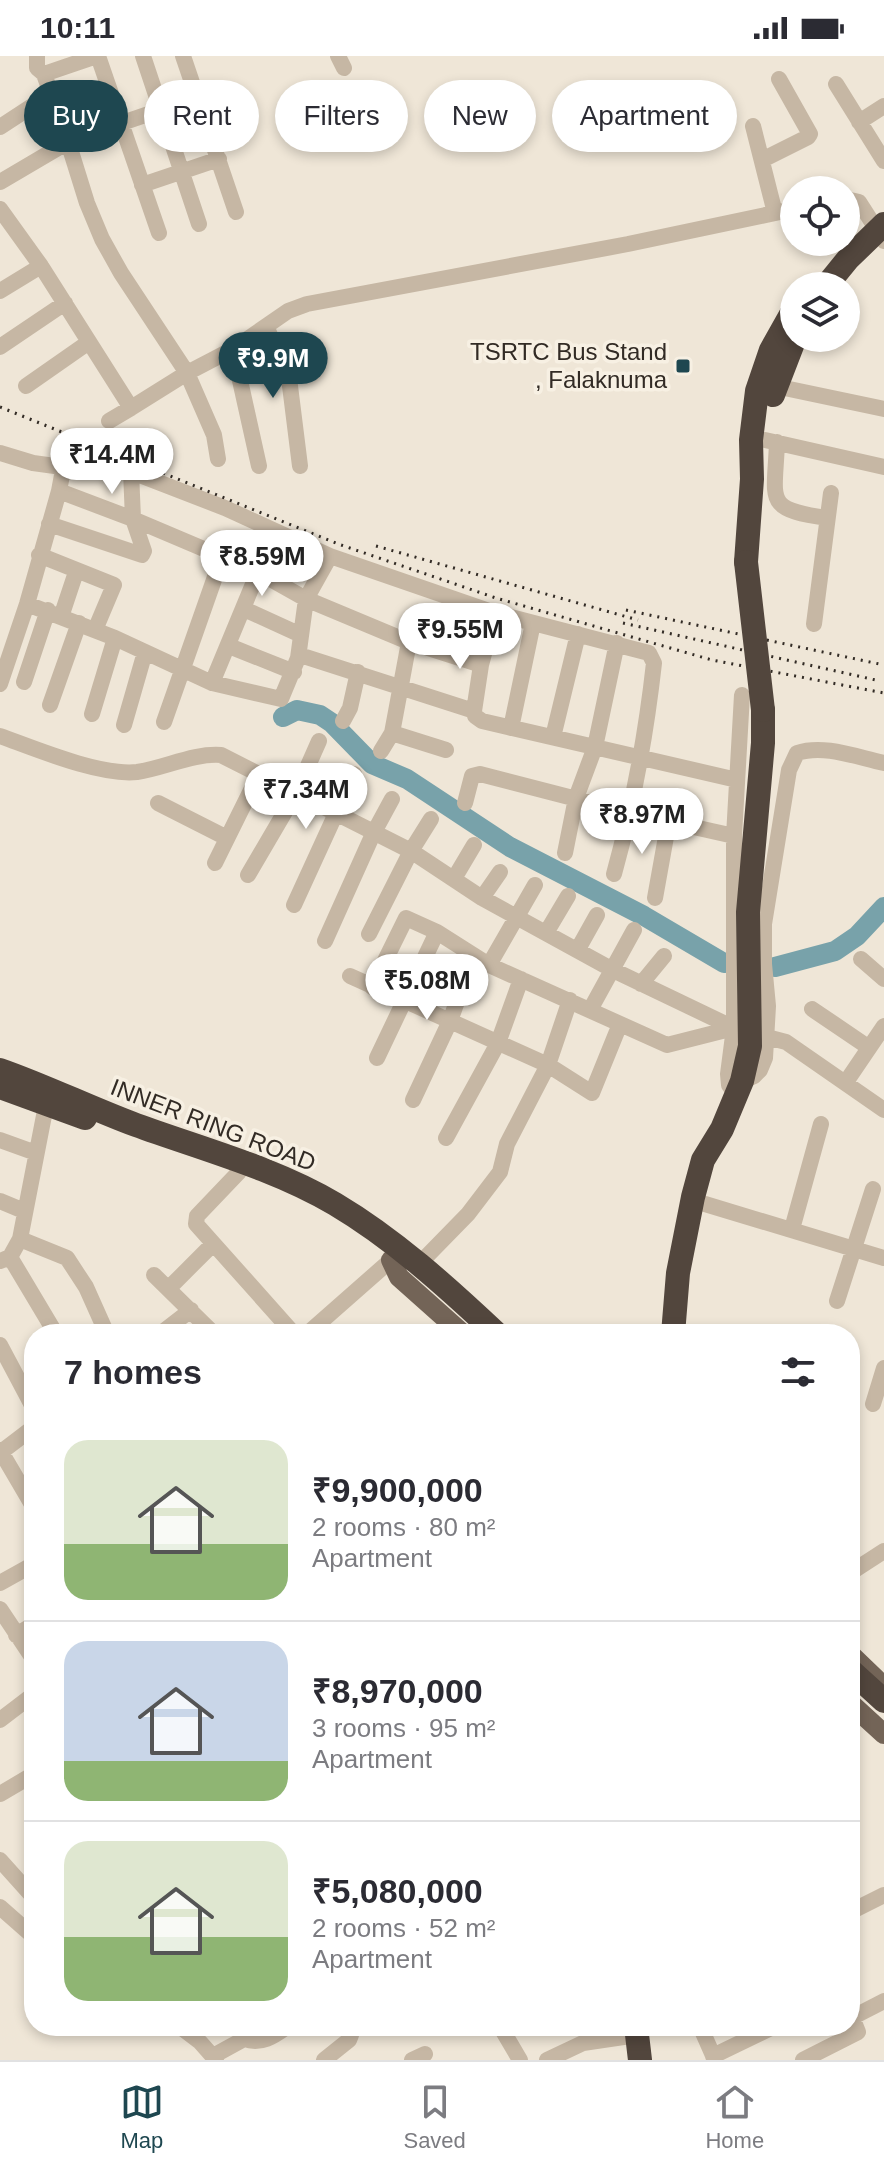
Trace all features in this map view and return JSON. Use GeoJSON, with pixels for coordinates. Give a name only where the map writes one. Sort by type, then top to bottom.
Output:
{"type":"FeatureCollection","features":[{"type":"Feature","properties":{"kind":"highway"},"geometry":{"type":"LineString","coordinates":[[860,233],[880,223]]}},
{"type":"Feature","properties":{"kind":"highway"},"geometry":{"type":"LineString","coordinates":[[838,272],[880,223]]}},
{"type":"Feature","properties":{"kind":"highway"},"geometry":{"type":"LineString","coordinates":[[820,272],[833,256]]}},
{"type":"Feature","properties":{"kind":"highway"},"geometry":{"type":"LineString","coordinates":[[674,1324],[687,1219],[703,1160],[722,1129],[739,1088],[750,1046],[748,912],[763,743],[763,710],[746,562],[752,479],[751,440],[757,391],[771,350],[780,334]]}},
{"type":"Feature","properties":{"kind":"highway"},"geometry":{"type":"LineString","coordinates":[[752,479],[771,441],[775,386],[789,352]]}},
{"type":"Feature","properties":{"kind":"highway","name":"INNER RING ROAD"},"geometry":{"type":"LineString","coordinates":[[0,1070],[48,1096],[239,1172],[325,1213],[388,1248]]}},
{"type":"Feature","properties":{"kind":"highway","name":"INNER RING ROAD"},"geometry":{"type":"LineString","coordinates":[[0,1087],[48,1096],[101,1112],[274,1175],[334,1204],[388,1248]]}},
{"type":"Feature","properties":{"kind":"highway"},"geometry":{"type":"LineString","coordinates":[[688,1324],[697,1239],[722,1129]]}},
{"type":"Feature","properties":{"kind":"highway"},"geometry":{"type":"LineString","coordinates":[[388,1248],[423,1271],[485,1324]]}},
{"type":"Feature","properties":{"kind":"highway"},"geometry":{"type":"LineString","coordinates":[[423,1271],[458,1324]]}},
{"type":"Feature","properties":{"kind":"highway"},"geometry":{"type":"LineString","coordinates":[[860,1679],[884,1701]]}},
{"type":"Feature","properties":{"kind":"highway"},"geometry":{"type":"LineString","coordinates":[[860,1695],[884,1717]]}},
{"type":"Feature","properties":{"kind":"highway"},"geometry":{"type":"LineString","coordinates":[[637,2036],[640,2060]]}},
{"type":"Feature","properties":{"kind":"main road","name":"INNER RING ROAD"},"geometry":{"type":"LineString","coordinates":[[388,1248],[399,1277],[454,1324]]}},
{"type":"Feature","properties":{"kind":"main road"},"geometry":{"type":"LineString","coordinates":[[423,1271],[497,1324]]}},
{"type":"Feature","properties":{"kind":"main road"},"geometry":{"type":"LineString","coordinates":[[860,1663],[884,1686]]}},
{"type":"Feature","properties":{"kind":"main road"},"geometry":{"type":"LineString","coordinates":[[860,1712],[884,1734]]}},
{"type":"Feature","properties":{"kind":"street"},"geometry":{"type":"LineString","coordinates":[[37,56],[37,68],[45,80]]}},
{"type":"Feature","properties":{"kind":"street"},"geometry":{"type":"LineString","coordinates":[[44,74],[98,56],[107,80]]}},
{"type":"Feature","properties":{"kind":"street"},"geometry":{"type":"LineString","coordinates":[[143,56],[151,80]]}},
{"type":"Feature","properties":{"kind":"street"},"geometry":{"type":"LineString","coordinates":[[183,56],[192,80]]}},
{"type":"Feature","properties":{"kind":"street"},"geometry":{"type":"LineString","coordinates":[[762,160],[810,134],[779,79]]}},
{"type":"Feature","properties":{"kind":"street"},"geometry":{"type":"LineString","coordinates":[[836,84],[884,161]]}},
{"type":"Feature","properties":{"kind":"street"},"geometry":{"type":"LineString","coordinates":[[859,122],[884,106]]}},
{"type":"Feature","properties":{"kind":"street"},"geometry":{"type":"LineString","coordinates":[[0,127],[24,111]]}},
{"type":"Feature","properties":{"kind":"street"},"geometry":{"type":"LineString","coordinates":[[753,126],[775,213]]}},
{"type":"Feature","properties":{"kind":"street"},"geometry":{"type":"LineString","coordinates":[[128,142],[159,233]]}},
{"type":"Feature","properties":{"kind":"street"},"geometry":{"type":"LineString","coordinates":[[0,182],[51,152]]}},
{"type":"Feature","properties":{"kind":"street"},"geometry":{"type":"LineString","coordinates":[[71,152],[102,239],[187,373],[214,435],[218,459]]}},
{"type":"Feature","properties":{"kind":"street"},"geometry":{"type":"LineString","coordinates":[[175,152],[199,224]]}},
{"type":"Feature","properties":{"kind":"street"},"geometry":{"type":"LineString","coordinates":[[217,152],[236,212]]}},
{"type":"Feature","properties":{"kind":"street"},"geometry":{"type":"LineString","coordinates":[[142,185],[219,159]]}},
{"type":"Feature","properties":{"kind":"street"},"geometry":{"type":"LineString","coordinates":[[860,203],[880,223]]}},
{"type":"Feature","properties":{"kind":"street"},"geometry":{"type":"LineString","coordinates":[[0,209],[6,232],[41,266],[131,408]]}},
{"type":"Feature","properties":{"kind":"street"},"geometry":{"type":"LineString","coordinates":[[109,421],[233,349],[288,311],[307,304],[780,212]]}},
{"type":"Feature","properties":{"kind":"street"},"geometry":{"type":"LineString","coordinates":[[0,291],[41,266]]}},
{"type":"Feature","properties":{"kind":"street"},"geometry":{"type":"LineString","coordinates":[[0,347],[65,303]]}},
{"type":"Feature","properties":{"kind":"street"},"geometry":{"type":"LineString","coordinates":[[266,326],[289,378],[300,466]]}},
{"type":"Feature","properties":{"kind":"street"},"geometry":{"type":"LineString","coordinates":[[26,386],[89,342]]}},
{"type":"Feature","properties":{"kind":"street"},"geometry":{"type":"LineString","coordinates":[[233,349],[259,466]]}},
{"type":"Feature","properties":{"kind":"street"},"geometry":{"type":"LineString","coordinates":[[775,386],[884,409]]}},
{"type":"Feature","properties":{"kind":"street"},"geometry":{"type":"LineString","coordinates":[[827,518],[796,514],[782,508],[775,499],[771,441],[884,467]]}},
{"type":"Feature","properties":{"kind":"street"},"geometry":{"type":"LineString","coordinates":[[0,684],[27,604],[59,491],[62,467],[66,454],[72,449],[225,508],[330,556],[495,613],[649,653],[654,663],[641,758],[631,813],[614,874]]}},
{"type":"Feature","properties":{"kind":"street"},"geometry":{"type":"LineString","coordinates":[[0,453],[33,463],[62,467]]}},
{"type":"Feature","properties":{"kind":"street"},"geometry":{"type":"LineString","coordinates":[[49,524],[139,556],[144,551],[133,519],[131,471]]}},
{"type":"Feature","properties":{"kind":"street"},"geometry":{"type":"LineString","coordinates":[[59,491],[258,572],[306,599],[409,642],[481,665]]}},
{"type":"Feature","properties":{"kind":"street"},"geometry":{"type":"LineString","coordinates":[[814,624],[831,493]]}},
{"type":"Feature","properties":{"kind":"street"},"geometry":{"type":"LineString","coordinates":[[39,555],[114,585],[95,630]]}},
{"type":"Feature","properties":{"kind":"street"},"geometry":{"type":"LineString","coordinates":[[296,665],[306,599],[330,556]]}},
{"type":"Feature","properties":{"kind":"street"},"geometry":{"type":"LineString","coordinates":[[164,722],[222,557]]}},
{"type":"Feature","properties":{"kind":"street"},"geometry":{"type":"LineString","coordinates":[[24,682],[76,572]]}},
{"type":"Feature","properties":{"kind":"street"},"geometry":{"type":"LineString","coordinates":[[212,683],[258,572]]}},
{"type":"Feature","properties":{"kind":"street"},"geometry":{"type":"LineString","coordinates":[[27,604],[115,638],[212,683],[281,699],[303,656],[474,711]]}},
{"type":"Feature","properties":{"kind":"street"},"geometry":{"type":"LineString","coordinates":[[244,609],[301,635]]}},
{"type":"Feature","properties":{"kind":"street"},"geometry":{"type":"LineString","coordinates":[[495,613],[481,665],[474,711],[480,721],[737,780]]}},
{"type":"Feature","properties":{"kind":"street"},"geometry":{"type":"LineString","coordinates":[[50,705],[79,623]]}},
{"type":"Feature","properties":{"kind":"street"},"geometry":{"type":"LineString","coordinates":[[511,728],[533,623]]}},
{"type":"Feature","properties":{"kind":"street"},"geometry":{"type":"LineString","coordinates":[[553,737],[578,634]]}},
{"type":"Feature","properties":{"kind":"street"},"geometry":{"type":"LineString","coordinates":[[92,714],[115,638]]}},
{"type":"Feature","properties":{"kind":"street"},"geometry":{"type":"LineString","coordinates":[[381,751],[392,733],[409,642]]}},
{"type":"Feature","properties":{"kind":"street"},"geometry":{"type":"LineString","coordinates":[[565,853],[576,798],[595,747],[617,643]]}},
{"type":"Feature","properties":{"kind":"street"},"geometry":{"type":"LineString","coordinates":[[229,646],[296,665]]}},
{"type":"Feature","properties":{"kind":"street"},"geometry":{"type":"LineString","coordinates":[[124,725],[145,652]]}},
{"type":"Feature","properties":{"kind":"street"},"geometry":{"type":"LineString","coordinates":[[343,721],[350,708],[358,672]]}},
{"type":"Feature","properties":{"kind":"street"},"geometry":{"type":"LineString","coordinates":[[742,695],[734,836],[734,1028],[729,1085],[739,1088],[760,1070],[765,1058],[764,924],[789,770],[797,753],[810,749],[884,763]]}},
{"type":"Feature","properties":{"kind":"street"},"geometry":{"type":"LineString","coordinates":[[392,733],[446,750]]}},
{"type":"Feature","properties":{"kind":"street"},"geometry":{"type":"LineString","coordinates":[[0,736],[114,772],[135,772],[213,754],[228,758],[258,776],[411,851],[482,898],[613,970],[734,1028]]}},
{"type":"Feature","properties":{"kind":"street"},"geometry":{"type":"LineString","coordinates":[[248,875],[296,793],[319,741]]}},
{"type":"Feature","properties":{"kind":"street"},"geometry":{"type":"LineString","coordinates":[[294,905],[354,774]]}},
{"type":"Feature","properties":{"kind":"street"},"geometry":{"type":"LineString","coordinates":[[465,803],[472,776],[480,774],[734,836]]}},
{"type":"Feature","properties":{"kind":"street"},"geometry":{"type":"LineString","coordinates":[[215,863],[258,776]]}},
{"type":"Feature","properties":{"kind":"street"},"geometry":{"type":"LineString","coordinates":[[325,941],[392,799]]}},
{"type":"Feature","properties":{"kind":"street"},"geometry":{"type":"LineString","coordinates":[[158,803],[227,838]]}},
{"type":"Feature","properties":{"kind":"street"},"geometry":{"type":"LineString","coordinates":[[369,934],[411,851],[431,819]]}},
{"type":"Feature","properties":{"kind":"street"},"geometry":{"type":"LineString","coordinates":[[655,898],[669,820]]}},
{"type":"Feature","properties":{"kind":"street"},"geometry":{"type":"LineString","coordinates":[[457,881],[455,877],[474,845]]}},
{"type":"Feature","properties":{"kind":"street"},"geometry":{"type":"LineString","coordinates":[[482,898],[500,872]]}},
{"type":"Feature","properties":{"kind":"street"},"geometry":{"type":"LineString","coordinates":[[489,965],[535,885]]}},
{"type":"Feature","properties":{"kind":"street"},"geometry":{"type":"LineString","coordinates":[[546,933],[568,896]]}},
{"type":"Feature","properties":{"kind":"street"},"geometry":{"type":"LineString","coordinates":[[578,949],[597,915]]}},
{"type":"Feature","properties":{"kind":"street"},"geometry":{"type":"LineString","coordinates":[[372,987],[406,918],[437,932],[489,965],[667,1045],[734,1028]]}},
{"type":"Feature","properties":{"kind":"street"},"geometry":{"type":"LineString","coordinates":[[590,1010],[634,930]]}},
{"type":"Feature","properties":{"kind":"street"},"geometry":{"type":"LineString","coordinates":[[377,1058],[437,932]]}},
{"type":"Feature","properties":{"kind":"street"},"geometry":{"type":"LineString","coordinates":[[641,984],[664,956]]}},
{"type":"Feature","properties":{"kind":"street"},"geometry":{"type":"LineString","coordinates":[[413,1100],[450,1021],[473,957]]}},
{"type":"Feature","properties":{"kind":"street"},"geometry":{"type":"LineString","coordinates":[[861,959],[884,979]]}},
{"type":"Feature","properties":{"kind":"street"},"geometry":{"type":"LineString","coordinates":[[350,976],[548,1065],[592,1093],[620,1024]]}},
{"type":"Feature","properties":{"kind":"street"},"geometry":{"type":"LineString","coordinates":[[446,1138],[498,1043],[521,979]]}},
{"type":"Feature","properties":{"kind":"street"},"geometry":{"type":"LineString","coordinates":[[423,1271],[500,1172],[507,1144],[548,1065],[570,1000]]}},
{"type":"Feature","properties":{"kind":"street"},"geometry":{"type":"LineString","coordinates":[[812,1009],[877,1040],[846,1082]]}},
{"type":"Feature","properties":{"kind":"street"},"geometry":{"type":"LineString","coordinates":[[767,1037],[786,1042],[884,1110]]}},
{"type":"Feature","properties":{"kind":"street"},"geometry":{"type":"LineString","coordinates":[[48,1096],[20,1239],[5,1259],[49,1324]]}},
{"type":"Feature","properties":{"kind":"street"},"geometry":{"type":"LineString","coordinates":[[792,1229],[821,1124]]}},
{"type":"Feature","properties":{"kind":"street"},"geometry":{"type":"LineString","coordinates":[[0,1140],[36,1153]]}},
{"type":"Feature","properties":{"kind":"street"},"geometry":{"type":"LineString","coordinates":[[239,1172],[197,1216],[198,1228],[285,1324]]}},
{"type":"Feature","properties":{"kind":"street"},"geometry":{"type":"LineString","coordinates":[[837,1301],[873,1189]]}},
{"type":"Feature","properties":{"kind":"street"},"geometry":{"type":"LineString","coordinates":[[0,1201],[24,1211]]}},
{"type":"Feature","properties":{"kind":"street"},"geometry":{"type":"LineString","coordinates":[[705,1204],[884,1258]]}},
{"type":"Feature","properties":{"kind":"street"},"geometry":{"type":"LineString","coordinates":[[20,1239],[67,1258],[86,1287],[103,1324]]}},
{"type":"Feature","properties":{"kind":"street"},"geometry":{"type":"LineString","coordinates":[[169,1288],[213,1244]]}},
{"type":"Feature","properties":{"kind":"street"},"geometry":{"type":"LineString","coordinates":[[316,1324],[388,1248]]}},
{"type":"Feature","properties":{"kind":"street"},"geometry":{"type":"LineString","coordinates":[[154,1275],[204,1324]]}},
{"type":"Feature","properties":{"kind":"street"},"geometry":{"type":"LineString","coordinates":[[173,1324],[191,1310]]}},
{"type":"Feature","properties":{"kind":"street"},"geometry":{"type":"LineString","coordinates":[[0,1345],[24,1390]]}},
{"type":"Feature","properties":{"kind":"street"},"geometry":{"type":"LineString","coordinates":[[873,1404],[884,1368]]}},
{"type":"Feature","properties":{"kind":"street"},"geometry":{"type":"LineString","coordinates":[[24,1434],[1,1451],[24,1491]]}},
{"type":"Feature","properties":{"kind":"street"},"geometry":{"type":"LineString","coordinates":[[860,1567],[884,1551]]}},
{"type":"Feature","properties":{"kind":"street"},"geometry":{"type":"LineString","coordinates":[[0,1583],[24,1570]]}},
{"type":"Feature","properties":{"kind":"street"},"geometry":{"type":"LineString","coordinates":[[0,1609],[24,1646]]}},
{"type":"Feature","properties":{"kind":"street"},"geometry":{"type":"LineString","coordinates":[[16,1635],[24,1630]]}},
{"type":"Feature","properties":{"kind":"street"},"geometry":{"type":"LineString","coordinates":[[0,1720],[24,1702]]}},
{"type":"Feature","properties":{"kind":"street"},"geometry":{"type":"LineString","coordinates":[[0,1794],[24,1780]]}},
{"type":"Feature","properties":{"kind":"street"},"geometry":{"type":"LineString","coordinates":[[0,1860],[24,1887]]}},
{"type":"Feature","properties":{"kind":"street"},"geometry":{"type":"LineString","coordinates":[[860,1907],[884,1895]]}},
{"type":"Feature","properties":{"kind":"street"},"geometry":{"type":"LineString","coordinates":[[0,1907],[24,1928]]}},
{"type":"Feature","properties":{"kind":"street"},"geometry":{"type":"LineString","coordinates":[[860,2011],[881,2002],[871,1988]]}},
{"type":"Feature","properties":{"kind":"street"},"geometry":{"type":"LineString","coordinates":[[192,2036],[215,2058],[244,2039],[253,2042],[274,2036]]}},
{"type":"Feature","properties":{"kind":"street"},"geometry":{"type":"LineString","coordinates":[[324,2060],[351,2036]]}},
{"type":"Feature","properties":{"kind":"street"},"geometry":{"type":"LineString","coordinates":[[506,2036],[520,2060]]}},
{"type":"Feature","properties":{"kind":"street"},"geometry":{"type":"LineString","coordinates":[[547,2060],[583,2043],[612,2036]]}},
{"type":"Feature","properties":{"kind":"street"},"geometry":{"type":"LineString","coordinates":[[704,2036],[714,2058],[756,2036]]}},
{"type":"Feature","properties":{"kind":"street"},"geometry":{"type":"LineString","coordinates":[[803,2060],[850,2036]]}},
{"type":"Feature","properties":{"kind":"waterway"},"geometry":{"type":"LineString","coordinates":[[283,717],[297,710],[320,715],[332,723],[372,764],[407,779],[510,847],[644,916],[724,963]]}},
{"type":"Feature","properties":{"kind":"waterway"},"geometry":{"type":"LineString","coordinates":[[775,967],[835,951],[857,936],[884,907]]}},
{"type":"Feature","properties":{"kind":"railway"},"geometry":{"type":"LineString","coordinates":[[0,407],[341,545],[496,598],[712,660],[884,693]]}},
{"type":"Feature","properties":{"kind":"railway"},"geometry":{"type":"LineString","coordinates":[[376,546],[638,620]]}},
{"type":"Feature","properties":{"kind":"railway"},"geometry":{"type":"LineString","coordinates":[[626,610],[884,665]]}},
{"type":"Feature","properties":{"kind":"railway"},"geometry":{"type":"LineString","coordinates":[[623,623],[880,681]]}},
{"type":"Feature","properties":{"kind":"place","name":"TSRTC Bus Stand , Falaknuma"},"geometry":{"type":"Point","coordinates":[683,366]}}]}
